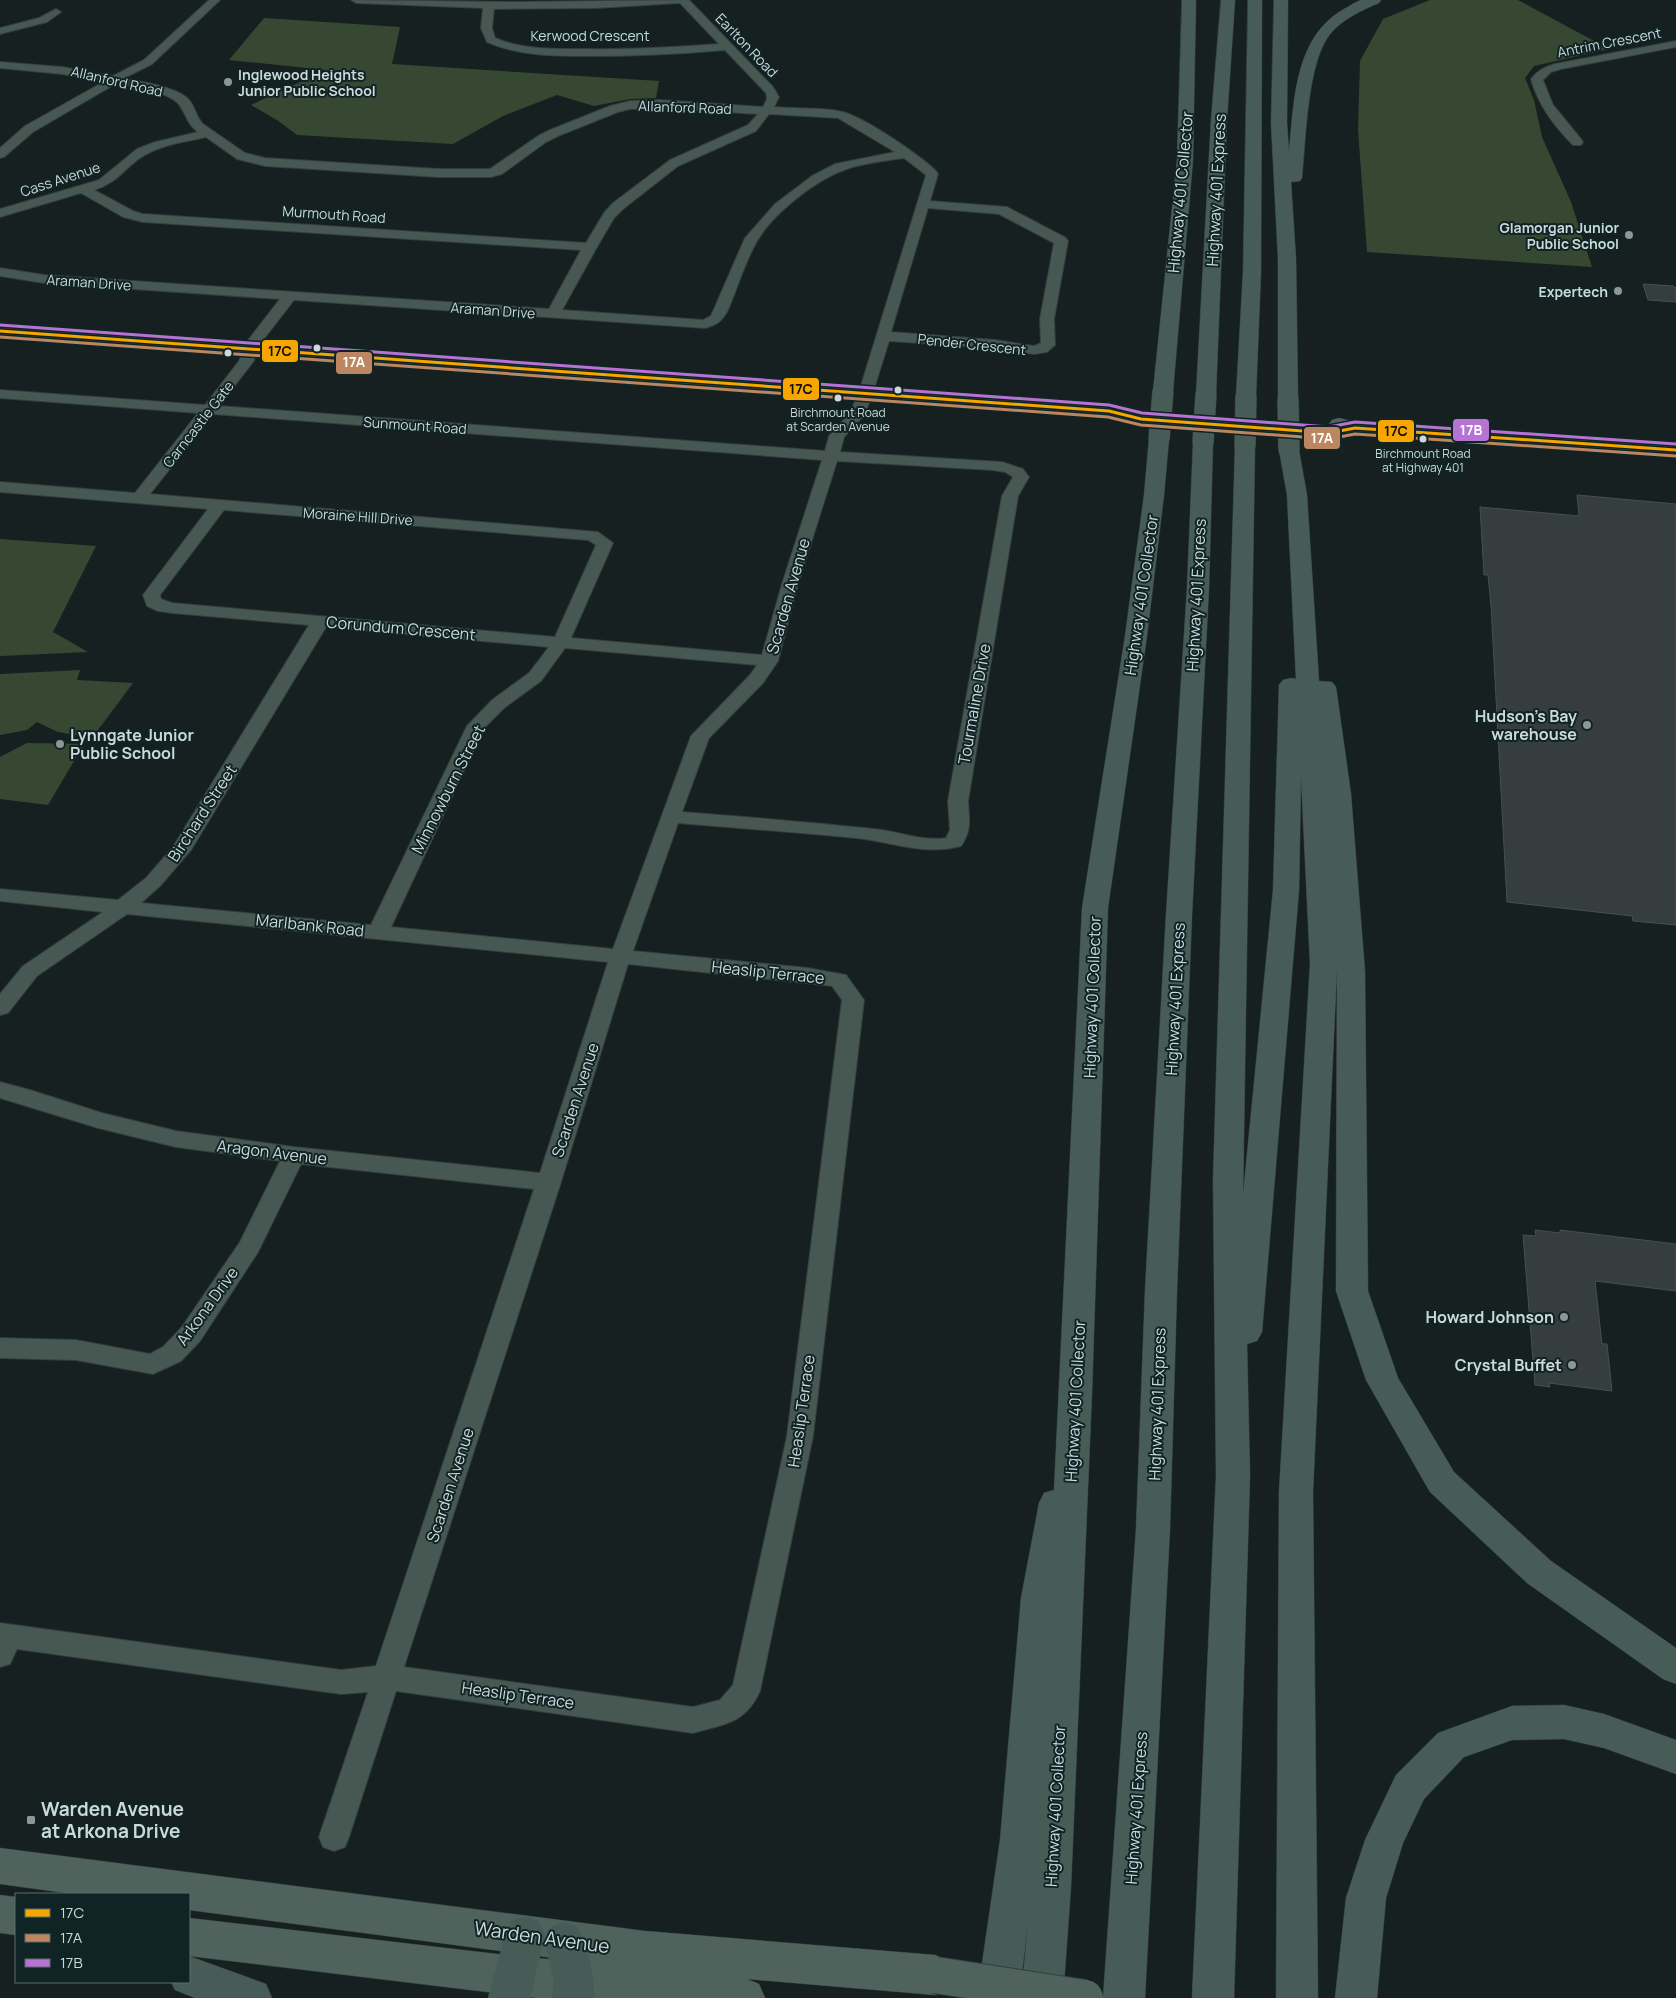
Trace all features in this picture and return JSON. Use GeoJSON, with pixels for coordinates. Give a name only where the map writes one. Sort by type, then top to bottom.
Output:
{"type":"FeatureCollection","features":[{"type":"Feature","properties":{"kind":"highway","name":"Highway 401 Collector"},"geometry":{"type":"LineString","coordinates":[[1042,1998],[1051,1887],[1076,1393],[1095,908],[1138,626],[1154,495],[1185,160],[1189,0]]}},
{"type":"Feature","properties":{"kind":"highway","name":"Highway 401 Express"},"geometry":{"type":"LineString","coordinates":[[1124,1998],[1153,1529],[1161,1290],[1181,877],[1198,588],[1212,253],[1228,0]]}},
{"type":"Feature","properties":{"kind":"highway","name":"Highway 401 Express"},"geometry":{"type":"LineString","coordinates":[[1213,1998],[1232,1476],[1228,1181],[1243,610],[1246,396],[1252,272],[1256,0]]}},
{"type":"Feature","properties":{"kind":"highway"},"geometry":{"type":"LineString","coordinates":[[1281,0],[1278,123],[1286,255],[1289,450],[1339,794],[1351,972],[1352,1291],[1382,1380],[1442,1482],[1539,1572],[1676,1668]]}},
{"type":"Feature","properties":{"kind":"highway"},"geometry":{"type":"LineString","coordinates":[[1286,255],[1306,83],[1314,49],[1321,36],[1334,22],[1374,0]]}},
{"type":"Feature","properties":{"kind":"highway"},"geometry":{"type":"LineString","coordinates":[[1172,77],[1176,148],[1185,160]]}},
{"type":"Feature","properties":{"kind":"highway"},"geometry":{"type":"LineString","coordinates":[[1232,1476],[1286,890],[1296,495]]}},
{"type":"Feature","properties":{"kind":"highway"},"geometry":{"type":"LineString","coordinates":[[1296,495],[1324,964],[1296,1492],[1297,1998]]}},
{"type":"Feature","properties":{"kind":"highway"},"geometry":{"type":"LineString","coordinates":[[998,1998],[1019,1840],[1039,1598],[1076,1393]]}},
{"type":"Feature","properties":{"kind":"highway"},"geometry":{"type":"LineString","coordinates":[[1356,1998],[1366,1898],[1384,1840],[1410,1787],[1451,1745],[1512,1722],[1564,1722],[1604,1731],[1676,1757]]}},
{"type":"Feature","properties":{"kind":"highway"},"geometry":{"type":"LineString","coordinates":[[512,1987],[526,1935]]}},
{"type":"Feature","properties":{"kind":"highway"},"geometry":{"type":"LineString","coordinates":[[564,1941],[574,1990]]}},
{"type":"Feature","properties":{"kind":"highway"},"geometry":{"type":"LineString","coordinates":[[190,1976],[251,1998]]}},
{"type":"Feature","properties":{"kind":"main road"},"geometry":{"type":"LineString","coordinates":[[0,331],[866,392],[1108,411],[1141,419],[1329,433],[1355,428],[1676,450]]}},
{"type":"Feature","properties":{"kind":"main road","name":"Warden Avenue"},"geometry":{"type":"LineString","coordinates":[[0,1866],[564,1941],[655,1951],[935,1975],[1085,1998]]}},
{"type":"Feature","properties":{"kind":"main road"},"geometry":{"type":"LineString","coordinates":[[0,1914],[15,1916]]}},
{"type":"Feature","properties":{"kind":"main road"},"geometry":{"type":"LineString","coordinates":[[190,1937],[512,1987],[574,1990],[639,1989],[744,1998]]}},
{"type":"Feature","properties":{"kind":"street"},"geometry":{"type":"LineString","coordinates":[[0,154],[29,129],[148,62],[215,0]]}},
{"type":"Feature","properties":{"kind":"street"},"geometry":{"type":"LineString","coordinates":[[356,0],[489,7],[582,6],[677,0]]}},
{"type":"Feature","properties":{"kind":"street","name":"Earlton Road"},"geometry":{"type":"LineString","coordinates":[[683,0],[772,94],[773,97],[766,110]]}},
{"type":"Feature","properties":{"kind":"street","name":"Kerwood Crescent"},"geometry":{"type":"LineString","coordinates":[[489,7],[486,29],[490,38],[501,46],[546,52],[606,52],[726,47]]}},
{"type":"Feature","properties":{"kind":"street"},"geometry":{"type":"LineString","coordinates":[[0,31],[44,20],[56,12]]}},
{"type":"Feature","properties":{"kind":"street","name":"Antrim Crescent"},"geometry":{"type":"LineString","coordinates":[[1577,142],[1564,129],[1550,109],[1538,86],[1537,79],[1540,76],[1559,66],[1676,44]]}},
{"type":"Feature","properties":{"kind":"street","name":"Allanford Road"},"geometry":{"type":"LineString","coordinates":[[0,65],[57,69],[154,88],[181,100],[188,108],[192,120],[229,149],[255,161],[414,172],[482,174],[498,171],[548,135],[623,106],[660,104],[823,113],[848,117],[927,167],[932,174],[866,392]]}},
{"type":"Feature","properties":{"kind":"street"},"geometry":{"type":"LineString","coordinates":[[553,314],[609,216],[623,201],[674,163],[752,128],[766,110]]}},
{"type":"Feature","properties":{"kind":"street","name":"Cass Avenue"},"geometry":{"type":"LineString","coordinates":[[0,213],[104,183],[116,175],[133,158],[146,150],[208,133]]}},
{"type":"Feature","properties":{"kind":"street","name":"Araman Drive"},"geometry":{"type":"LineString","coordinates":[[0,272],[44,279],[696,325],[712,322],[720,312],[752,238],[762,224],[815,179],[841,167],[904,154]]}},
{"type":"Feature","properties":{"kind":"street","name":"Murmouth Road"},"geometry":{"type":"LineString","coordinates":[[83,189],[121,210],[143,218],[590,247]]}},
{"type":"Feature","properties":{"kind":"street","name":"Pender Crescent"},"geometry":{"type":"LineString","coordinates":[[884,336],[995,344],[1034,350],[1042,349],[1048,345],[1047,319],[1061,241],[1002,210],[924,204]]}},
{"type":"Feature","properties":{"kind":"street","name":"Carncastle Gate"},"geometry":{"type":"LineString","coordinates":[[140,498],[246,362],[256,339],[290,296]]}},
{"type":"Feature","properties":{"kind":"street","name":"Scarden Avenue"},"geometry":{"type":"LineString","coordinates":[[334,1837],[549,1182],[620,957],[700,736],[757,679],[769,661],[790,584],[837,436],[856,414],[866,392]]}},
{"type":"Feature","properties":{"kind":"street","name":"Sunmount Road"},"geometry":{"type":"LineString","coordinates":[[0,394],[831,456]]}},
{"type":"Feature","properties":{"kind":"street","name":"Tourmaline Drive"},"geometry":{"type":"LineString","coordinates":[[671,817],[881,835],[927,844],[946,845],[954,842],[958,836],[960,830],[958,801],[1010,496],[1021,477],[1014,469],[1007,467],[831,456]]}},
{"type":"Feature","properties":{"kind":"street","name":"Moraine Hill Drive"},"geometry":{"type":"LineString","coordinates":[[0,487],[592,534],[606,543],[560,642]]}},
{"type":"Feature","properties":{"kind":"street","name":"Corundum Crescent"},"geometry":{"type":"LineString","coordinates":[[219,505],[152,595],[153,602],[164,607],[320,622],[769,661]]}},
{"type":"Feature","properties":{"kind":"street","name":"Birchard Street"},"geometry":{"type":"LineString","coordinates":[[0,1008],[30,971],[123,907],[153,882],[181,850],[320,622]]}},
{"type":"Feature","properties":{"kind":"street","name":"Minnowburn Street"},"geometry":{"type":"LineString","coordinates":[[378,932],[476,726],[498,704],[535,677],[560,642]]}},
{"type":"Feature","properties":{"kind":"street","name":"Marlbank Road"},"geometry":{"type":"LineString","coordinates":[[0,895],[620,957]]}},
{"type":"Feature","properties":{"kind":"street","name":"Heaslip Terrace"},"geometry":{"type":"LineString","coordinates":[[386,1677],[693,1720],[729,1710],[746,1691],[800,1436],[853,1000],[839,980],[808,975],[620,957]]}},
{"type":"Feature","properties":{"kind":"street","name":"Aragon Avenue"},"geometry":{"type":"LineString","coordinates":[[0,1090],[22,1095],[98,1120],[176,1139],[294,1155],[549,1182]]}},
{"type":"Feature","properties":{"kind":"street","name":"Arkona Drive"},"geometry":{"type":"LineString","coordinates":[[0,1348],[76,1350],[153,1364],[172,1354],[191,1334],[250,1246],[294,1155]]}},
{"type":"Feature","properties":{"kind":"street"},"geometry":{"type":"LineString","coordinates":[[3,1642],[341,1682],[386,1677]]}},
{"type":"Feature","properties":{"kind":"green space"},"geometry":{"type":"Polygon","coordinates":[[[1430,0],[1518,0],[1609,49],[1534,66],[1525,78],[1534,100],[1542,137],[1571,202],[1592,267],[1367,252],[1358,130],[1360,61],[1383,19],[1430,0]]]}},
{"type":"Feature","properties":{"kind":"green space"},"geometry":{"type":"Polygon","coordinates":[[[264,18],[400,27],[392,64],[659,81],[656,98],[630,99],[594,106],[557,95],[503,116],[453,144],[297,135],[277,120],[251,105],[326,70],[229,60],[264,18]]]}},
{"type":"Feature","properties":{"kind":"green space"},"geometry":{"type":"Polygon","coordinates":[[[0,539],[96,546],[53,632],[88,652],[0,656],[0,539]]]}},
{"type":"Feature","properties":{"kind":"green space"},"geometry":{"type":"Polygon","coordinates":[[[80,670],[77,680],[133,683],[92,738],[58,732],[37,722],[27,730],[0,735],[0,674],[80,670]]]}},
{"type":"Feature","properties":{"kind":"green space"},"geometry":{"type":"Polygon","coordinates":[[[27,743],[84,744],[48,805],[0,799],[0,757],[27,743]]]}},
{"type":"Feature","properties":{"kind":"building"},"geometry":{"type":"Polygon","coordinates":[[[1643,284],[1673,286],[1676,288],[1676,302],[1648,300],[1643,284]]]}},
{"type":"Feature","properties":{"kind":"building","name":"Hudson's Bay warehouse"},"geometry":{"type":"Polygon","coordinates":[[[1577,495],[1676,504],[1676,925],[1633,921],[1632,916],[1507,902],[1491,605],[1488,575],[1484,575],[1480,507],[1579,516],[1577,495]]]}},
{"type":"Feature","properties":{"kind":"building","name":"Howard Johnson"},"geometry":{"type":"Polygon","coordinates":[[[1535,1230],[1560,1233],[1560,1230],[1676,1244],[1676,1291],[1595,1281],[1602,1344],[1607,1344],[1612,1391],[1549,1383],[1550,1387],[1535,1385],[1523,1235],[1536,1236],[1535,1230]]]}},
{"type":"Feature","properties":{"kind":"transit line","name":"17B"},"geometry":{"type":"LineString","coordinates":[[0,325],[1109,405],[1142,413],[1329,427],[1355,422],[1676,444]]}},
{"type":"Feature","properties":{"kind":"transit line","name":"17C"},"geometry":{"type":"LineString","coordinates":[[0,331],[1109,411],[1141,419],[1329,433],[1355,428],[1676,450]]}},
{"type":"Feature","properties":{"kind":"transit line","name":"17A"},"geometry":{"type":"LineString","coordinates":[[0,337],[1108,417],[1141,425],[1329,439],[1355,434],[1676,456]]}},
{"type":"Feature","properties":{"kind":"place","name":"Inglewood Heights Junior Public School"},"geometry":{"type":"Point","coordinates":[228,82]}},
{"type":"Feature","properties":{"kind":"place","name":"Glamorgan Junior Public School"},"geometry":{"type":"Point","coordinates":[1629,235]}},
{"type":"Feature","properties":{"kind":"place","name":"Expertech"},"geometry":{"type":"Point","coordinates":[1618,291]}},
{"type":"Feature","properties":{"kind":"place","name":"Birchmount Road at Scarden Avenue"},"geometry":{"type":"Point","coordinates":[838,398]}},
{"type":"Feature","properties":{"kind":"place","name":"Birchmount Road at Highway 401"},"geometry":{"type":"Point","coordinates":[1423,439]}},
{"type":"Feature","properties":{"kind":"place","name":"Hudson's Bay warehouse"},"geometry":{"type":"Point","coordinates":[1587,725]}},
{"type":"Feature","properties":{"kind":"place","name":"Lynngate Junior Public School"},"geometry":{"type":"Point","coordinates":[60,744]}},
{"type":"Feature","properties":{"kind":"place","name":"Howard Johnson"},"geometry":{"type":"Point","coordinates":[1564,1317]}},
{"type":"Feature","properties":{"kind":"place","name":"Crystal Buffet"},"geometry":{"type":"Point","coordinates":[1572,1365]}},
{"type":"Feature","properties":{"kind":"place","name":"Warden Avenue at Arkona Drive"},"geometry":{"type":"Point","coordinates":[31,1820]}}]}
